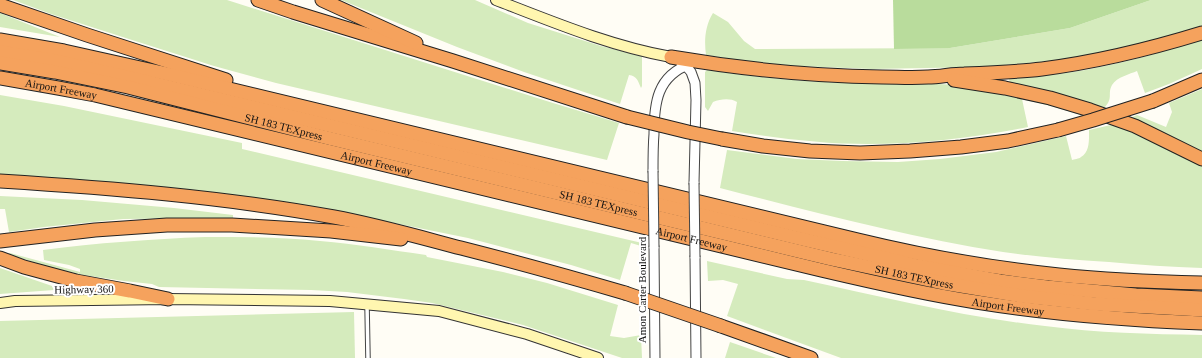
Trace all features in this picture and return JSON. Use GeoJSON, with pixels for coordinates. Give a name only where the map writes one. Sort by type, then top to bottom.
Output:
{"type":"FeatureCollection","features":[{"type":"Feature","properties":{"kind":"highway"},"geometry":{"type":"LineString","coordinates":[[258,0],[627,117],[722,139],[763,146],[810,151],[860,153],[910,151],[1008,141],[1058,130],[1093,120],[1153,101],[1202,80]]}},
{"type":"Feature","properties":{"kind":"highway"},"geometry":{"type":"LineString","coordinates":[[322,0],[453,61]]}},
{"type":"Feature","properties":{"kind":"highway"},"geometry":{"type":"LineString","coordinates":[[0,5],[299,106]]}},
{"type":"Feature","properties":{"kind":"highway"},"geometry":{"type":"LineString","coordinates":[[671,56],[699,62],[815,75],[844,77],[928,77],[1003,73],[1080,63],[1162,45],[1202,33]]}},
{"type":"Feature","properties":{"kind":"highway"},"geometry":{"type":"LineString","coordinates":[[0,40],[116,62],[850,238],[935,257],[1000,268],[1060,275],[1202,283]]}},
{"type":"Feature","properties":{"kind":"highway","name":"SH 183 TEXpress"},"geometry":{"type":"LineString","coordinates":[[0,52],[56,61],[133,78],[918,266],[1000,281],[1047,287],[1136,295],[1202,298]]}},
{"type":"Feature","properties":{"kind":"highway","name":"SH 183 TEXpress"},"geometry":{"type":"LineString","coordinates":[[0,63],[55,72],[128,87],[328,138],[831,259],[943,284],[1021,296],[1095,304],[1202,310]]}},
{"type":"Feature","properties":{"kind":"highway"},"geometry":{"type":"LineString","coordinates":[[928,77],[1006,88],[1050,98],[1135,126],[1202,159]]}},
{"type":"Feature","properties":{"kind":"highway","name":"Airport Freeway"},"geometry":{"type":"LineString","coordinates":[[0,78],[95,95],[821,270],[923,292],[1019,308],[1076,315],[1202,323]]}},
{"type":"Feature","properties":{"kind":"highway"},"geometry":{"type":"LineString","coordinates":[[0,181],[116,189],[278,208],[334,217],[386,228],[564,275],[625,293],[810,358]]}},
{"type":"Feature","properties":{"kind":"highway"},"geometry":{"type":"LineString","coordinates":[[0,241],[103,229],[167,225],[232,225],[385,237],[444,246],[504,259]]}},
{"type":"Feature","properties":{"kind":"highway"},"geometry":{"type":"LineString","coordinates":[[0,258],[24,267],[76,281],[168,299]]}},
{"type":"Feature","properties":{"kind":"main road"},"geometry":{"type":"LineString","coordinates":[[496,0],[564,27],[625,47],[671,56]]}},
{"type":"Feature","properties":{"kind":"main road"},"geometry":{"type":"LineString","coordinates":[[168,299],[330,301],[439,311],[527,334],[598,358]]}},
{"type":"Feature","properties":{"kind":"main road","name":"Highway 360"},"geometry":{"type":"LineString","coordinates":[[0,303],[15,301],[168,299]]}},
{"type":"Feature","properties":{"kind":"street"},"geometry":{"type":"LineString","coordinates":[[671,56],[686,66],[693,75],[695,83],[694,183],[696,358]]}},
{"type":"Feature","properties":{"kind":"street","name":"Amon Carter Boulevard"},"geometry":{"type":"LineString","coordinates":[[655,358],[653,171],[654,115],[656,100],[664,82],[675,71],[699,62]]}},
{"type":"Feature","properties":{"kind":"lane"},"geometry":{"type":"LineString","coordinates":[[367,305],[368,358]]}},
{"type":"Feature","properties":{"kind":"green space"},"geometry":{"type":"Polygon","coordinates":[[[13,0],[227,0],[619,123],[607,160],[276,83],[214,66],[51,14],[13,0]]]}},
{"type":"Feature","properties":{"kind":"green space"},"geometry":{"type":"Polygon","coordinates":[[[341,0],[475,0],[528,23],[601,46],[642,56],[642,86],[641,88],[636,78],[629,75],[620,104],[524,72],[457,47],[341,0]]]}},
{"type":"Feature","properties":{"kind":"green space"},"geometry":{"type":"Polygon","coordinates":[[[893,0],[1151,0],[1070,28],[950,48],[894,49],[893,0]]]}},
{"type":"Feature","properties":{"kind":"green space"},"geometry":{"type":"Polygon","coordinates":[[[1151,0],[1202,0],[1202,26],[1128,47],[1072,59],[982,67],[872,69],[797,66],[744,61],[706,55],[706,33],[708,23],[713,13],[728,22],[744,41],[755,49],[950,48],[1070,28],[1151,0]]]}},
{"type":"Feature","properties":{"kind":"green space"},"geometry":{"type":"Polygon","coordinates":[[[0,13],[60,37],[0,27],[0,13]]]}},
{"type":"Feature","properties":{"kind":"green space"},"geometry":{"type":"Polygon","coordinates":[[[1202,39],[1202,69],[1145,93],[1137,71],[1114,82],[1110,91],[1110,99],[1104,108],[1079,100],[1010,83],[1009,79],[1084,70],[1176,48],[1202,39]]]}},
{"type":"Feature","properties":{"kind":"green space"},"geometry":{"type":"Polygon","coordinates":[[[707,70],[815,82],[924,83],[967,86],[1012,94],[1085,113],[1081,115],[1022,99],[1028,127],[969,137],[908,143],[851,144],[800,140],[732,131],[737,102],[728,99],[713,102],[708,111],[705,107],[705,72],[707,70]]]}},
{"type":"Feature","properties":{"kind":"green space"},"geometry":{"type":"Polygon","coordinates":[[[1202,89],[1202,154],[1130,118],[1137,115],[1166,127],[1172,112],[1169,103],[1202,89]]]}},
{"type":"Feature","properties":{"kind":"green space"},"geometry":{"type":"Polygon","coordinates":[[[0,95],[64,106],[242,143],[242,149],[642,243],[641,246],[631,243],[620,280],[571,265],[468,238],[330,210],[0,178],[0,95]]]}},
{"type":"Feature","properties":{"kind":"green space"},"geometry":{"type":"Polygon","coordinates":[[[1115,124],[1202,165],[1202,268],[1156,266],[1003,252],[896,231],[720,188],[727,150],[797,159],[898,162],[940,159],[996,152],[1066,136],[1072,160],[1080,158],[1086,152],[1089,130],[1115,124]]]}},
{"type":"Feature","properties":{"kind":"green space"},"geometry":{"type":"Polygon","coordinates":[[[0,196],[82,200],[174,208],[233,215],[233,218],[123,219],[9,232],[5,209],[0,209],[0,196]]]}},
{"type":"Feature","properties":{"kind":"green space"},"geometry":{"type":"Polygon","coordinates":[[[205,237],[291,239],[360,245],[426,255],[427,257],[503,272],[547,283],[618,305],[610,336],[624,338],[641,335],[642,358],[622,358],[523,325],[432,303],[347,292],[159,287],[152,284],[83,275],[49,267],[8,254],[10,253],[80,272],[80,269],[69,265],[44,260],[43,250],[84,245],[205,237]]]}},
{"type":"Feature","properties":{"kind":"green space"},"geometry":{"type":"Polygon","coordinates":[[[707,261],[787,279],[804,280],[924,306],[1014,322],[1104,332],[1202,335],[1202,358],[841,358],[727,316],[738,284],[723,280],[708,281],[707,261]]]}},
{"type":"Feature","properties":{"kind":"green space"},"geometry":{"type":"Polygon","coordinates":[[[0,268],[52,286],[54,290],[0,294],[0,268]]]}},
{"type":"Feature","properties":{"kind":"green space"},"geometry":{"type":"Polygon","coordinates":[[[354,312],[355,358],[0,358],[0,321],[354,312]]]}},
{"type":"Feature","properties":{"kind":"green space"},"geometry":{"type":"Polygon","coordinates":[[[730,342],[776,358],[725,358],[730,342]]]}}]}
